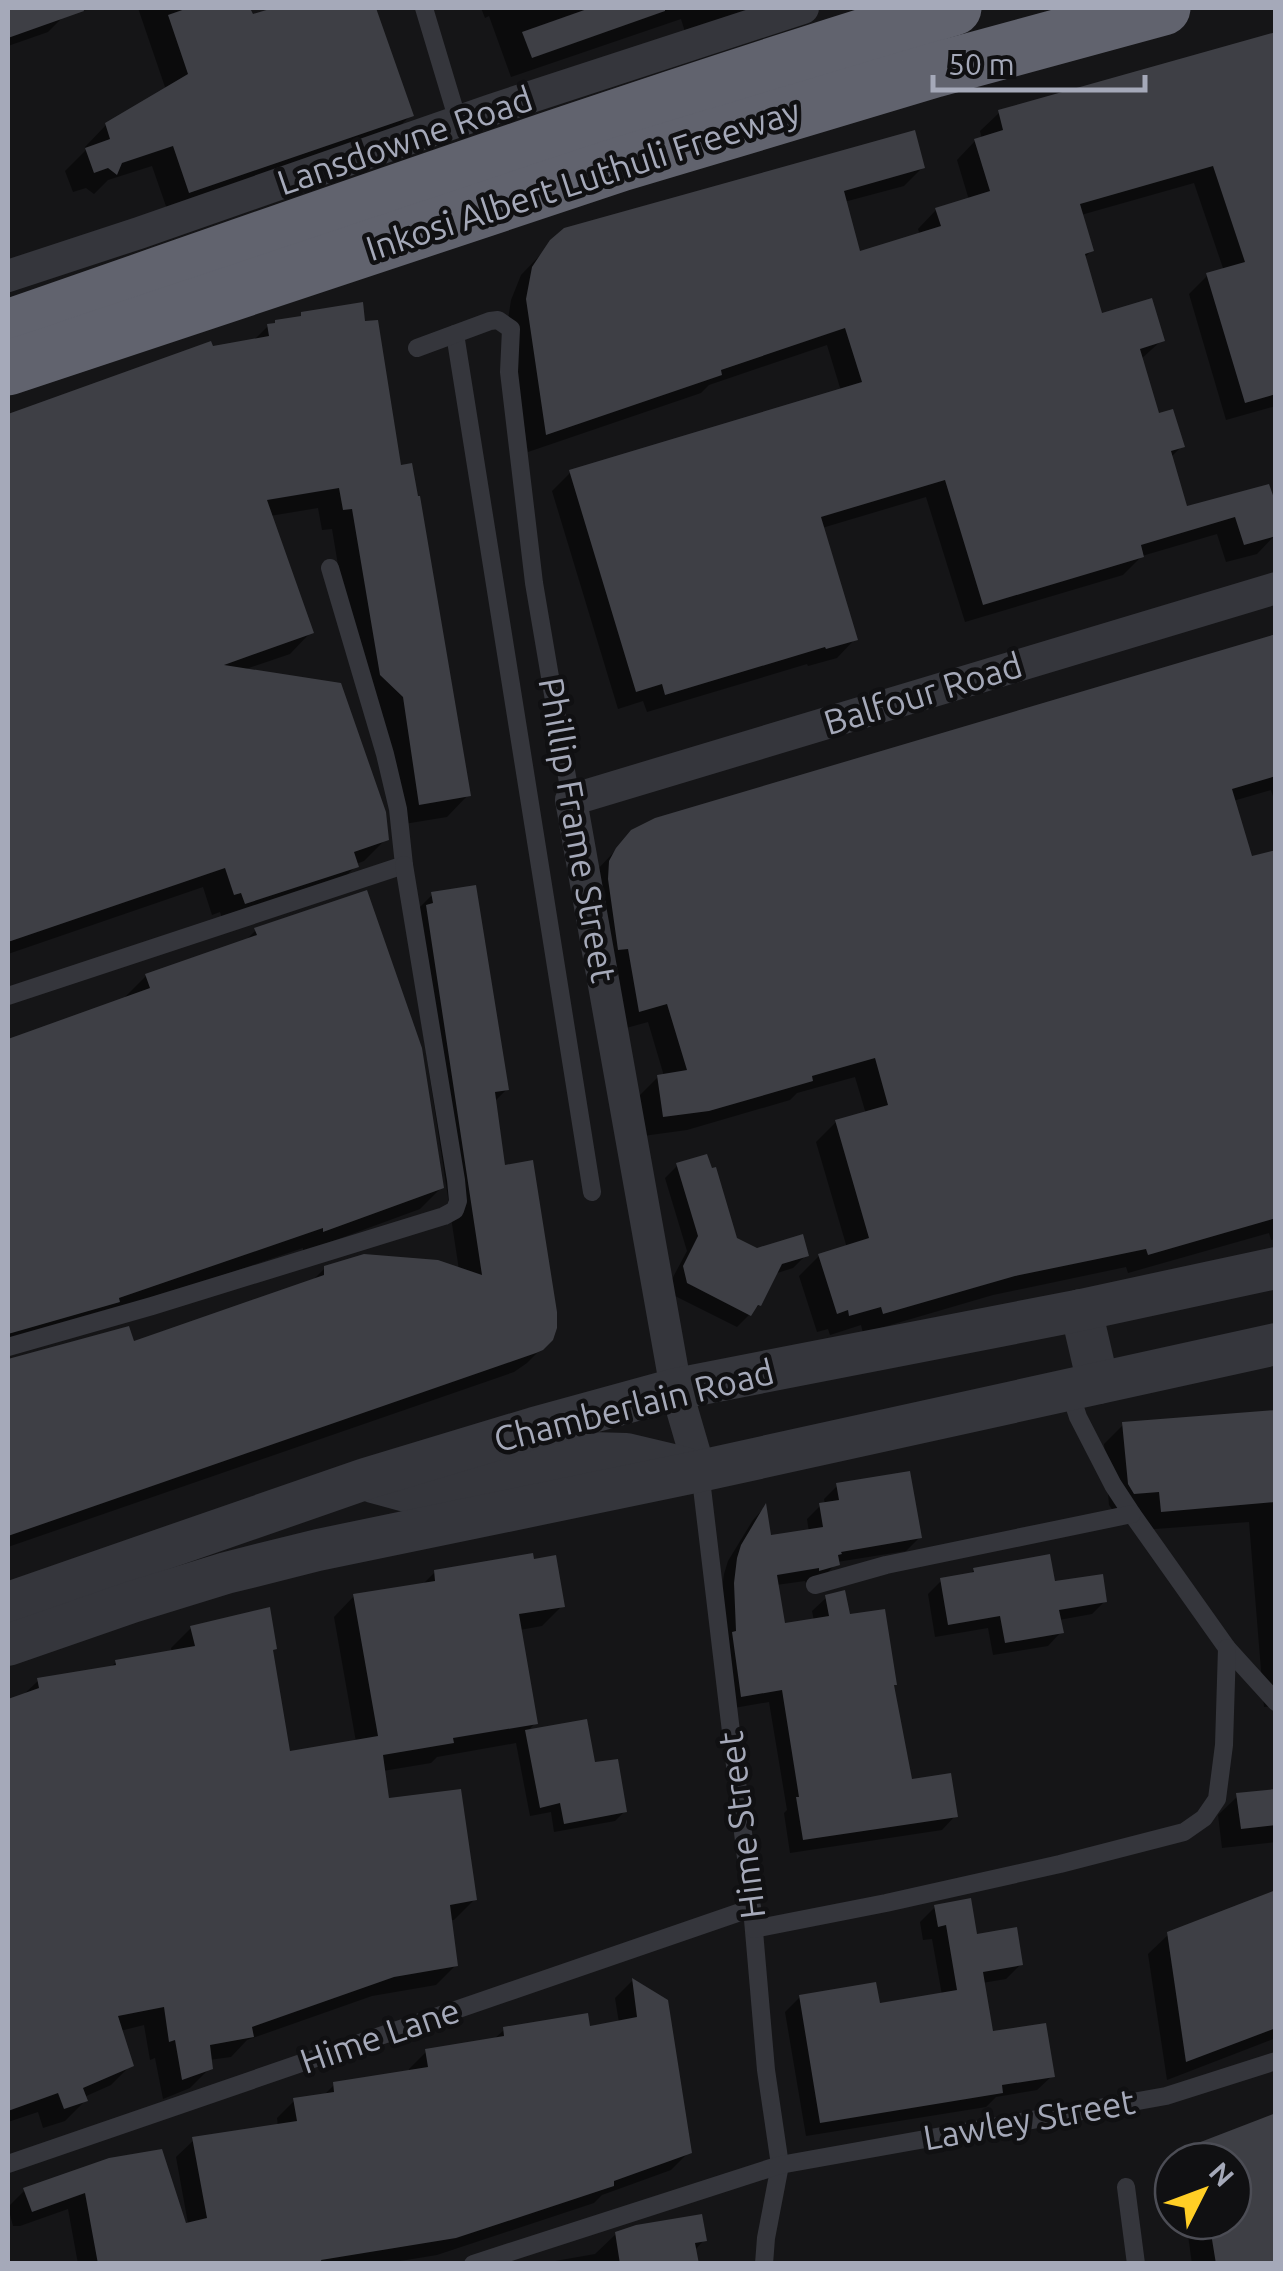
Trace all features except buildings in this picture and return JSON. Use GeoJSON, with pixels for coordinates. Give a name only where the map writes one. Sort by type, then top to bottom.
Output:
{"type":"FeatureCollection","features":[{"type":"Feature","properties":{"kind":"highway","name":"Inkosi Albert Luthuli Freeway"},"geometry":{"type":"LineString","coordinates":[[8,327],[534,145],[954,8]]}},
{"type":"Feature","properties":{"kind":"highway","name":"Inkosi Albert Luthuli Freeway"},"geometry":{"type":"LineString","coordinates":[[8,368],[621,164],[935,70],[1163,8]]}},
{"type":"Feature","properties":{"kind":"street","name":"Lansdowne Road"},"geometry":{"type":"LineString","coordinates":[[8,276],[803,8]]}},
{"type":"Feature","properties":{"kind":"street","name":"Balfour Road"},"geometry":{"type":"LineString","coordinates":[[571,800],[1276,588]]}},
{"type":"Feature","properties":{"kind":"street","name":"Phillip Frame Street"},"geometry":{"type":"LineString","coordinates":[[571,800],[676,1389]]}},
{"type":"Feature","properties":{"kind":"street","name":"Chamberlain Road"},"geometry":{"type":"LineString","coordinates":[[8,1603],[365,1479],[676,1389],[1276,1268]]}},
{"type":"Feature","properties":{"kind":"street"},"geometry":{"type":"LineString","coordinates":[[1081,1310],[1084,1386]]}},
{"type":"Feature","properties":{"kind":"street","name":"Chamberlain Road"},"geometry":{"type":"LineString","coordinates":[[8,1644],[226,1573],[318,1550],[700,1471],[1276,1344]]}},
{"type":"Feature","properties":{"kind":"street","name":"Hime Street"},"geometry":{"type":"LineString","coordinates":[[676,1389],[700,1471]]}},
{"type":"Feature","properties":{"kind":"street"},"geometry":{"type":"LineString","coordinates":[[365,1479],[416,1494],[592,1453],[626,1454],[700,1471]]}},
{"type":"Feature","properties":{"kind":"street"},"geometry":{"type":"LineString","coordinates":[[300,1502],[318,1550]]}},
{"type":"Feature","properties":{"kind":"lane"},"geometry":{"type":"LineString","coordinates":[[424,8],[458,122]]}},
{"type":"Feature","properties":{"kind":"lane","name":"Phillip Frame Street"},"geometry":{"type":"LineString","coordinates":[[456,334],[498,320],[512,334],[510,372],[534,582],[571,800]]}},
{"type":"Feature","properties":{"kind":"lane"},"geometry":{"type":"LineString","coordinates":[[417,348],[456,334],[592,1192]]}},
{"type":"Feature","properties":{"kind":"lane"},"geometry":{"type":"LineString","coordinates":[[8,1347],[444,1216],[456,1208],[456,1180],[398,809],[330,568]]}},
{"type":"Feature","properties":{"kind":"lane"},"geometry":{"type":"LineString","coordinates":[[8,996],[404,865]]}},
{"type":"Feature","properties":{"kind":"lane"},"geometry":{"type":"LineString","coordinates":[[1084,1386],[1078,1417],[1113,1485],[1227,1648],[1276,1702]]}},
{"type":"Feature","properties":{"kind":"lane","name":"Hime Street"},"geometry":{"type":"LineString","coordinates":[[700,1471],[752,1908],[766,2070],[780,2165],[764,2264]]}},
{"type":"Feature","properties":{"kind":"lane"},"geometry":{"type":"LineString","coordinates":[[816,1585],[886,1564],[1132,1514]]}},
{"type":"Feature","properties":{"kind":"lane"},"geometry":{"type":"LineString","coordinates":[[754,1929],[1041,1868],[1184,1832],[1204,1818],[1216,1799],[1223,1764],[1227,1648]]}},
{"type":"Feature","properties":{"kind":"lane","name":"Hime Lane"},"geometry":{"type":"LineString","coordinates":[[8,2164],[752,1908]]}},
{"type":"Feature","properties":{"kind":"lane","name":"Lawley Street"},"geometry":{"type":"LineString","coordinates":[[473,2264],[780,2165],[1166,2096],[1276,2061]]}},
{"type":"Feature","properties":{"kind":"lane"},"geometry":{"type":"LineString","coordinates":[[1126,2188],[1136,2264]]}}]}
